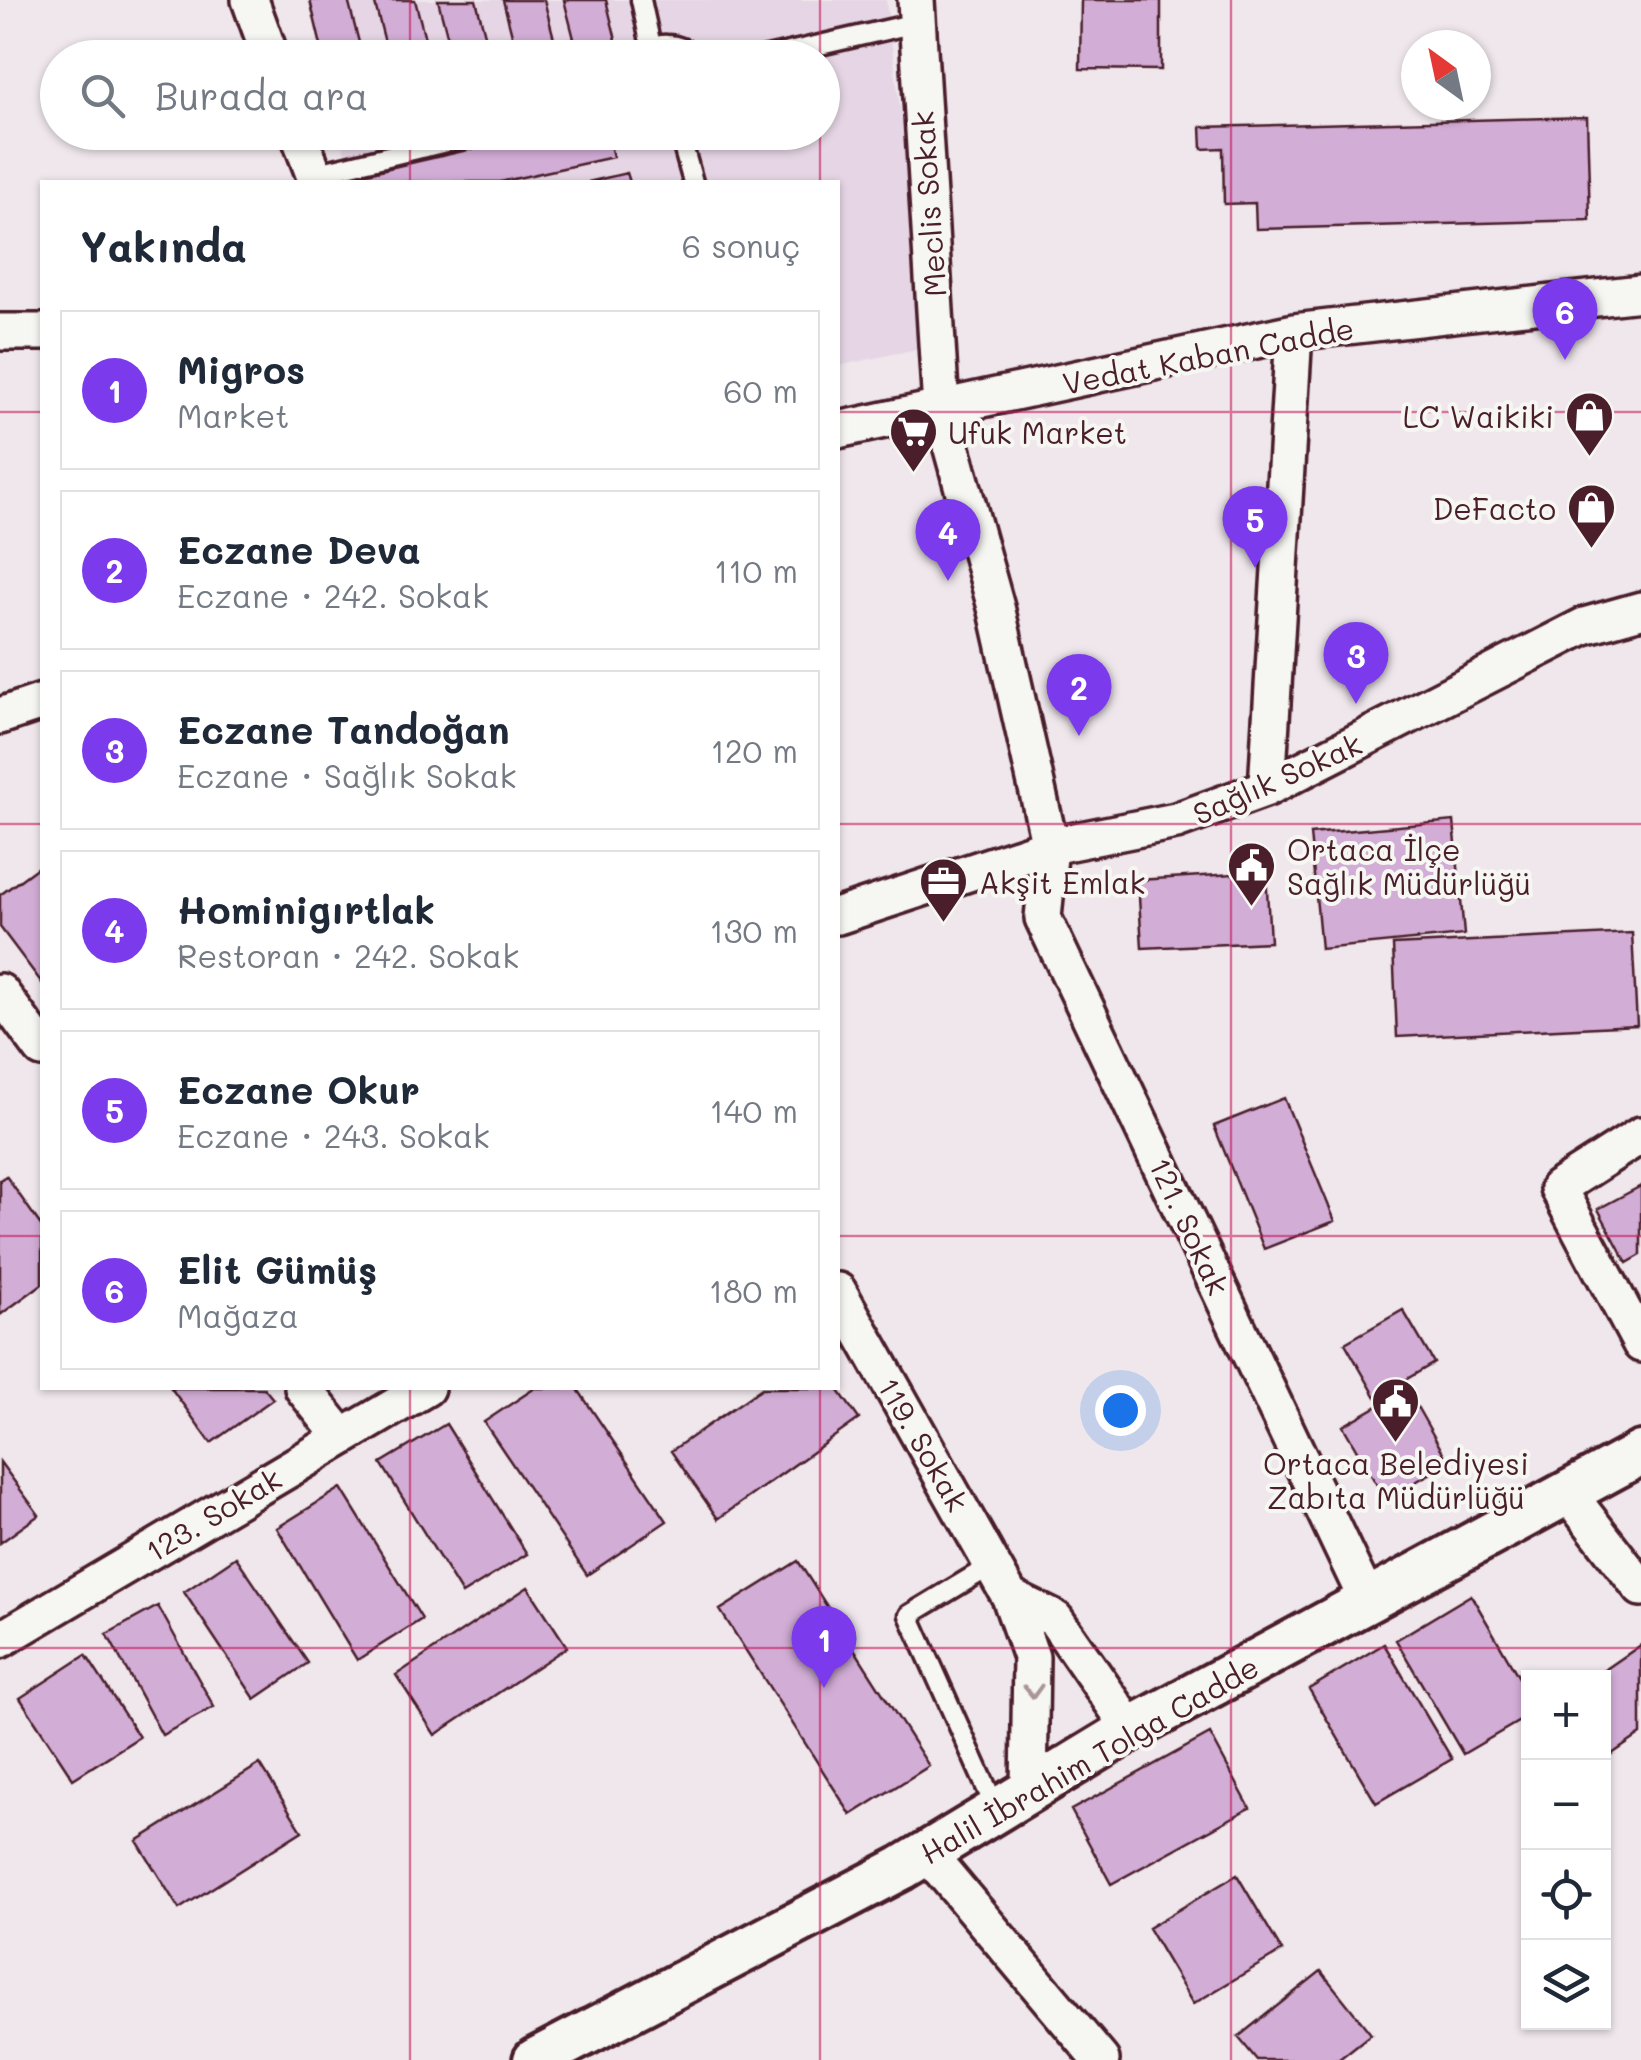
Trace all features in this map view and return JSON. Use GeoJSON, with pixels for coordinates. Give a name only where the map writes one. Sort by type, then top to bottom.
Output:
{"type":"FeatureCollection","features":[{"type":"Feature","properties":{"kind":"street"},"geometry":{"type":"LineString","coordinates":[[250,0],[264,40]]}},
{"type":"Feature","properties":{"kind":"street","name":"Meclis Sokak"},"geometry":{"type":"LineString","coordinates":[[916,11],[941,409],[996,611],[1050,846]]}},
{"type":"Feature","properties":{"kind":"street"},"geometry":{"type":"LineString","coordinates":[[305,150],[315,178]]}},
{"type":"Feature","properties":{"kind":"street","name":"Vedat Kaban Cadde"},"geometry":{"type":"LineString","coordinates":[[840,430],[1294,332],[1641,293]]}},
{"type":"Feature","properties":{"kind":"street"},"geometry":{"type":"LineString","coordinates":[[0,332],[40,332]]}},
{"type":"Feature","properties":{"kind":"street"},"geometry":{"type":"LineString","coordinates":[[1266,788],[1294,332]]}},
{"type":"Feature","properties":{"kind":"street","name":"Sağlık Sokak"},"geometry":{"type":"LineString","coordinates":[[840,915],[1050,846],[1176,821],[1266,788],[1584,626],[1641,610]]}},
{"type":"Feature","properties":{"kind":"street"},"geometry":{"type":"LineString","coordinates":[[0,716],[40,703]]}},
{"type":"Feature","properties":{"kind":"street","name":"121. Sokak"},"geometry":{"type":"LineString","coordinates":[[1050,846],[1043,918],[1367,1600]]}},
{"type":"Feature","properties":{"kind":"street"},"geometry":{"type":"LineString","coordinates":[[0,992],[40,1047]]}},
{"type":"Feature","properties":{"kind":"street"},"geometry":{"type":"LineString","coordinates":[[1641,1135],[1558,1188],[1641,1344]]}},
{"type":"Feature","properties":{"kind":"street","name":"119. Sokak"},"geometry":{"type":"LineString","coordinates":[[840,1296],[1010,1597],[1031,1658],[1013,1800]]}},
{"type":"Feature","properties":{"kind":"street"},"geometry":{"type":"LineString","coordinates":[[306,1390],[342,1438]]}},
{"type":"Feature","properties":{"kind":"street","name":"123. Sokak"},"geometry":{"type":"LineString","coordinates":[[0,1640],[423,1390]]}},
{"type":"Feature","properties":{"kind":"street","name":"Halil İbrahim Tolga Cadde"},"geometry":{"type":"LineString","coordinates":[[535,2060],[927,1854],[1131,1729],[1641,1453]]}},
{"type":"Feature","properties":{"kind":"street"},"geometry":{"type":"LineString","coordinates":[[1567,1492],[1641,1588]]}},
{"type":"Feature","properties":{"kind":"street"},"geometry":{"type":"LineString","coordinates":[[1010,1597],[1054,1619],[1131,1729]]}},
{"type":"Feature","properties":{"kind":"street"},"geometry":{"type":"LineString","coordinates":[[927,1854],[1101,2060]]}},
{"type":"Feature","properties":{"kind":"lane"},"geometry":{"type":"LineString","coordinates":[[641,0],[643,40]]}},
{"type":"Feature","properties":{"kind":"lane"},"geometry":{"type":"LineString","coordinates":[[822,40],[916,11]]}},
{"type":"Feature","properties":{"kind":"lane"},"geometry":{"type":"LineString","coordinates":[[315,178],[420,150]]}},
{"type":"Feature","properties":{"kind":"lane"},"geometry":{"type":"LineString","coordinates":[[684,150],[692,180]]}},
{"type":"Feature","properties":{"kind":"lane"},"geometry":{"type":"LineString","coordinates":[[992,1565],[909,1615],[1013,1800]]}},
{"type":"Feature","properties":{"kind":"shaded area"},"geometry":{"type":"Polygon","coordinates":[[[308,0],[886,0],[931,346],[840,366],[840,180],[352,180],[344,150],[840,150],[840,40],[318,40],[308,0]]]}},
{"type":"Feature","properties":{"kind":"building"},"geometry":{"type":"Polygon","coordinates":[[[310,0],[348,0],[358,40],[320,40],[310,0]]]}},
{"type":"Feature","properties":{"kind":"building"},"geometry":{"type":"Polygon","coordinates":[[[374,0],[415,0],[425,40],[384,40],[374,0]]]}},
{"type":"Feature","properties":{"kind":"building"},"geometry":{"type":"Polygon","coordinates":[[[438,0],[476,0],[486,40],[448,40],[438,0]]]}},
{"type":"Feature","properties":{"kind":"building"},"geometry":{"type":"Polygon","coordinates":[[[503,0],[544,0],[554,40],[513,40],[503,0]]]}},
{"type":"Feature","properties":{"kind":"building"},"geometry":{"type":"Polygon","coordinates":[[[564,0],[606,0],[616,40],[574,40],[564,0]]]}},
{"type":"Feature","properties":{"kind":"building"},"geometry":{"type":"Polygon","coordinates":[[[1081,0],[1161,0],[1161,70],[1080,69],[1081,0]]]}},
{"type":"Feature","properties":{"kind":"building"},"geometry":{"type":"Polygon","coordinates":[[[1587,117],[1590,220],[1256,229],[1255,203],[1224,204],[1223,148],[1202,149],[1201,127],[1587,117]]]}},
{"type":"Feature","properties":{"kind":"building"},"geometry":{"type":"Polygon","coordinates":[[[468,150],[611,150],[613,157],[509,180],[350,177],[468,150]]]}},
{"type":"Feature","properties":{"kind":"building"},"geometry":{"type":"Polygon","coordinates":[[[627,173],[629,180],[597,180],[627,173]]]}},
{"type":"Feature","properties":{"kind":"building"},"geometry":{"type":"Polygon","coordinates":[[[1454,821],[1464,935],[1321,949],[1310,834],[1454,821]]]}},
{"type":"Feature","properties":{"kind":"building"},"geometry":{"type":"Polygon","coordinates":[[[40,865],[40,980],[0,927],[0,895],[40,865]]]}},
{"type":"Feature","properties":{"kind":"building"},"geometry":{"type":"Polygon","coordinates":[[[1266,872],[1270,942],[1142,948],[1138,880],[1266,872]]]}},
{"type":"Feature","properties":{"kind":"building"},"geometry":{"type":"Polygon","coordinates":[[[1632,933],[1637,1025],[1397,1037],[1393,945],[1632,933]]]}},
{"type":"Feature","properties":{"kind":"building"},"geometry":{"type":"Polygon","coordinates":[[[1284,1098],[1335,1221],[1264,1249],[1214,1126],[1284,1098]]]}},
{"type":"Feature","properties":{"kind":"building"},"geometry":{"type":"Polygon","coordinates":[[[6,1176],[40,1224],[40,1285],[0,1315],[0,1180],[6,1176]]]}},
{"type":"Feature","properties":{"kind":"building"},"geometry":{"type":"Polygon","coordinates":[[[1641,1186],[1641,1255],[1627,1263],[1598,1209],[1641,1186]]]}},
{"type":"Feature","properties":{"kind":"building"},"geometry":{"type":"Polygon","coordinates":[[[1403,1310],[1434,1363],[1376,1397],[1345,1343],[1403,1310]]]}},
{"type":"Feature","properties":{"kind":"building","name":"Ortaca Belediyesi Zabıta Müdürlüğü"},"geometry":{"type":"Polygon","coordinates":[[[1407,1389],[1449,1463],[1385,1499],[1343,1426],[1407,1389]]]}},
{"type":"Feature","properties":{"kind":"building"},"geometry":{"type":"Polygon","coordinates":[[[172,1390],[266,1390],[273,1399],[211,1443],[172,1390]]]}},
{"type":"Feature","properties":{"kind":"building"},"geometry":{"type":"Polygon","coordinates":[[[532,1390],[578,1390],[667,1521],[587,1575],[484,1422],[532,1390]]]}},
{"type":"Feature","properties":{"kind":"building"},"geometry":{"type":"Polygon","coordinates":[[[759,1390],[838,1390],[859,1419],[718,1519],[671,1451],[759,1390]]]}},
{"type":"Feature","properties":{"kind":"building"},"geometry":{"type":"Polygon","coordinates":[[[446,1424],[527,1554],[462,1594],[381,1463],[446,1424]]]}},
{"type":"Feature","properties":{"kind":"building"},"geometry":{"type":"Polygon","coordinates":[[[0,1462],[39,1515],[0,1543],[0,1462]]]}},
{"type":"Feature","properties":{"kind":"building"},"geometry":{"type":"Polygon","coordinates":[[[341,1488],[422,1619],[357,1660],[277,1528],[341,1488]]]}},
{"type":"Feature","properties":{"kind":"building"},"geometry":{"type":"Polygon","coordinates":[[[236,1557],[308,1663],[255,1699],[184,1592],[236,1557]]]}},
{"type":"Feature","properties":{"kind":"building"},"geometry":{"type":"Polygon","coordinates":[[[798,1561],[929,1766],[851,1815],[720,1610],[798,1561]]]}},
{"type":"Feature","properties":{"kind":"building"},"geometry":{"type":"Polygon","coordinates":[[[528,1587],[567,1647],[435,1735],[396,1675],[528,1587]]]}},
{"type":"Feature","properties":{"kind":"building"},"geometry":{"type":"Polygon","coordinates":[[[1471,1595],[1521,1681],[1521,1720],[1463,1754],[1396,1640],[1471,1595]]]}},
{"type":"Feature","properties":{"kind":"building"},"geometry":{"type":"Polygon","coordinates":[[[158,1606],[214,1707],[162,1735],[107,1634],[158,1606]]]}},
{"type":"Feature","properties":{"kind":"building"},"geometry":{"type":"Polygon","coordinates":[[[1384,1644],[1452,1759],[1376,1803],[1309,1689],[1384,1644]]]}},
{"type":"Feature","properties":{"kind":"building"},"geometry":{"type":"Polygon","coordinates":[[[1641,1645],[1641,1734],[1612,1754],[1611,1670],[1605,1670],[1641,1645]]]}},
{"type":"Feature","properties":{"kind":"building"},"geometry":{"type":"Polygon","coordinates":[[[86,1655],[139,1737],[73,1779],[20,1698],[86,1655]]]}},
{"type":"Feature","properties":{"kind":"building"},"geometry":{"type":"Polygon","coordinates":[[[1210,1734],[1250,1808],[1111,1884],[1071,1810],[1210,1734]]]}},
{"type":"Feature","properties":{"kind":"building"},"geometry":{"type":"Polygon","coordinates":[[[260,1764],[302,1831],[179,1909],[137,1841],[260,1764]]]}},
{"type":"Feature","properties":{"kind":"building"},"geometry":{"type":"Polygon","coordinates":[[[1237,1875],[1282,1951],[1193,2004],[1148,1928],[1237,1875]]]}},
{"type":"Feature","properties":{"kind":"building"},"geometry":{"type":"Polygon","coordinates":[[[1321,1971],[1371,2034],[1338,2060],[1257,2060],[1238,2037],[1321,1971]]]}},
{"type":"Feature","properties":{"kind":"place","name":"Elit Gümüş"},"geometry":{"type":"Point","coordinates":[1565,360]}},
{"type":"Feature","properties":{"kind":"place","name":"LC Waikiki"},"geometry":{"type":"Point","coordinates":[1589,458]}},
{"type":"Feature","properties":{"kind":"place","name":"Ufuk Market"},"geometry":{"type":"Point","coordinates":[913,474]}},
{"type":"Feature","properties":{"kind":"place","name":"DeFacto"},"geometry":{"type":"Point","coordinates":[1591,550]}},
{"type":"Feature","properties":{"kind":"place","name":"Eczane Okur"},"geometry":{"type":"Point","coordinates":[1255,568]}},
{"type":"Feature","properties":{"kind":"place","name":"Hominigırtlak"},"geometry":{"type":"Point","coordinates":[948,581]}},
{"type":"Feature","properties":{"kind":"place","name":"Eczane Tandoğan"},"geometry":{"type":"Point","coordinates":[1356,704]}},
{"type":"Feature","properties":{"kind":"place","name":"Eczane Deva"},"geometry":{"type":"Point","coordinates":[1079,736]}},
{"type":"Feature","properties":{"kind":"place","name":"Ortaca İlçe Sağlık Müdürlüğü"},"geometry":{"type":"Point","coordinates":[1252,908]}},
{"type":"Feature","properties":{"kind":"place","name":"Akşit Emlak"},"geometry":{"type":"Point","coordinates":[944,924]}},
{"type":"Feature","properties":{"kind":"place","name":"Ortaca Belediyesi Zabıta Müdürlüğü"},"geometry":{"type":"Point","coordinates":[1396,1444]}},
{"type":"Feature","properties":{"kind":"place","name":"Migros"},"geometry":{"type":"Point","coordinates":[824,1688]}}]}
